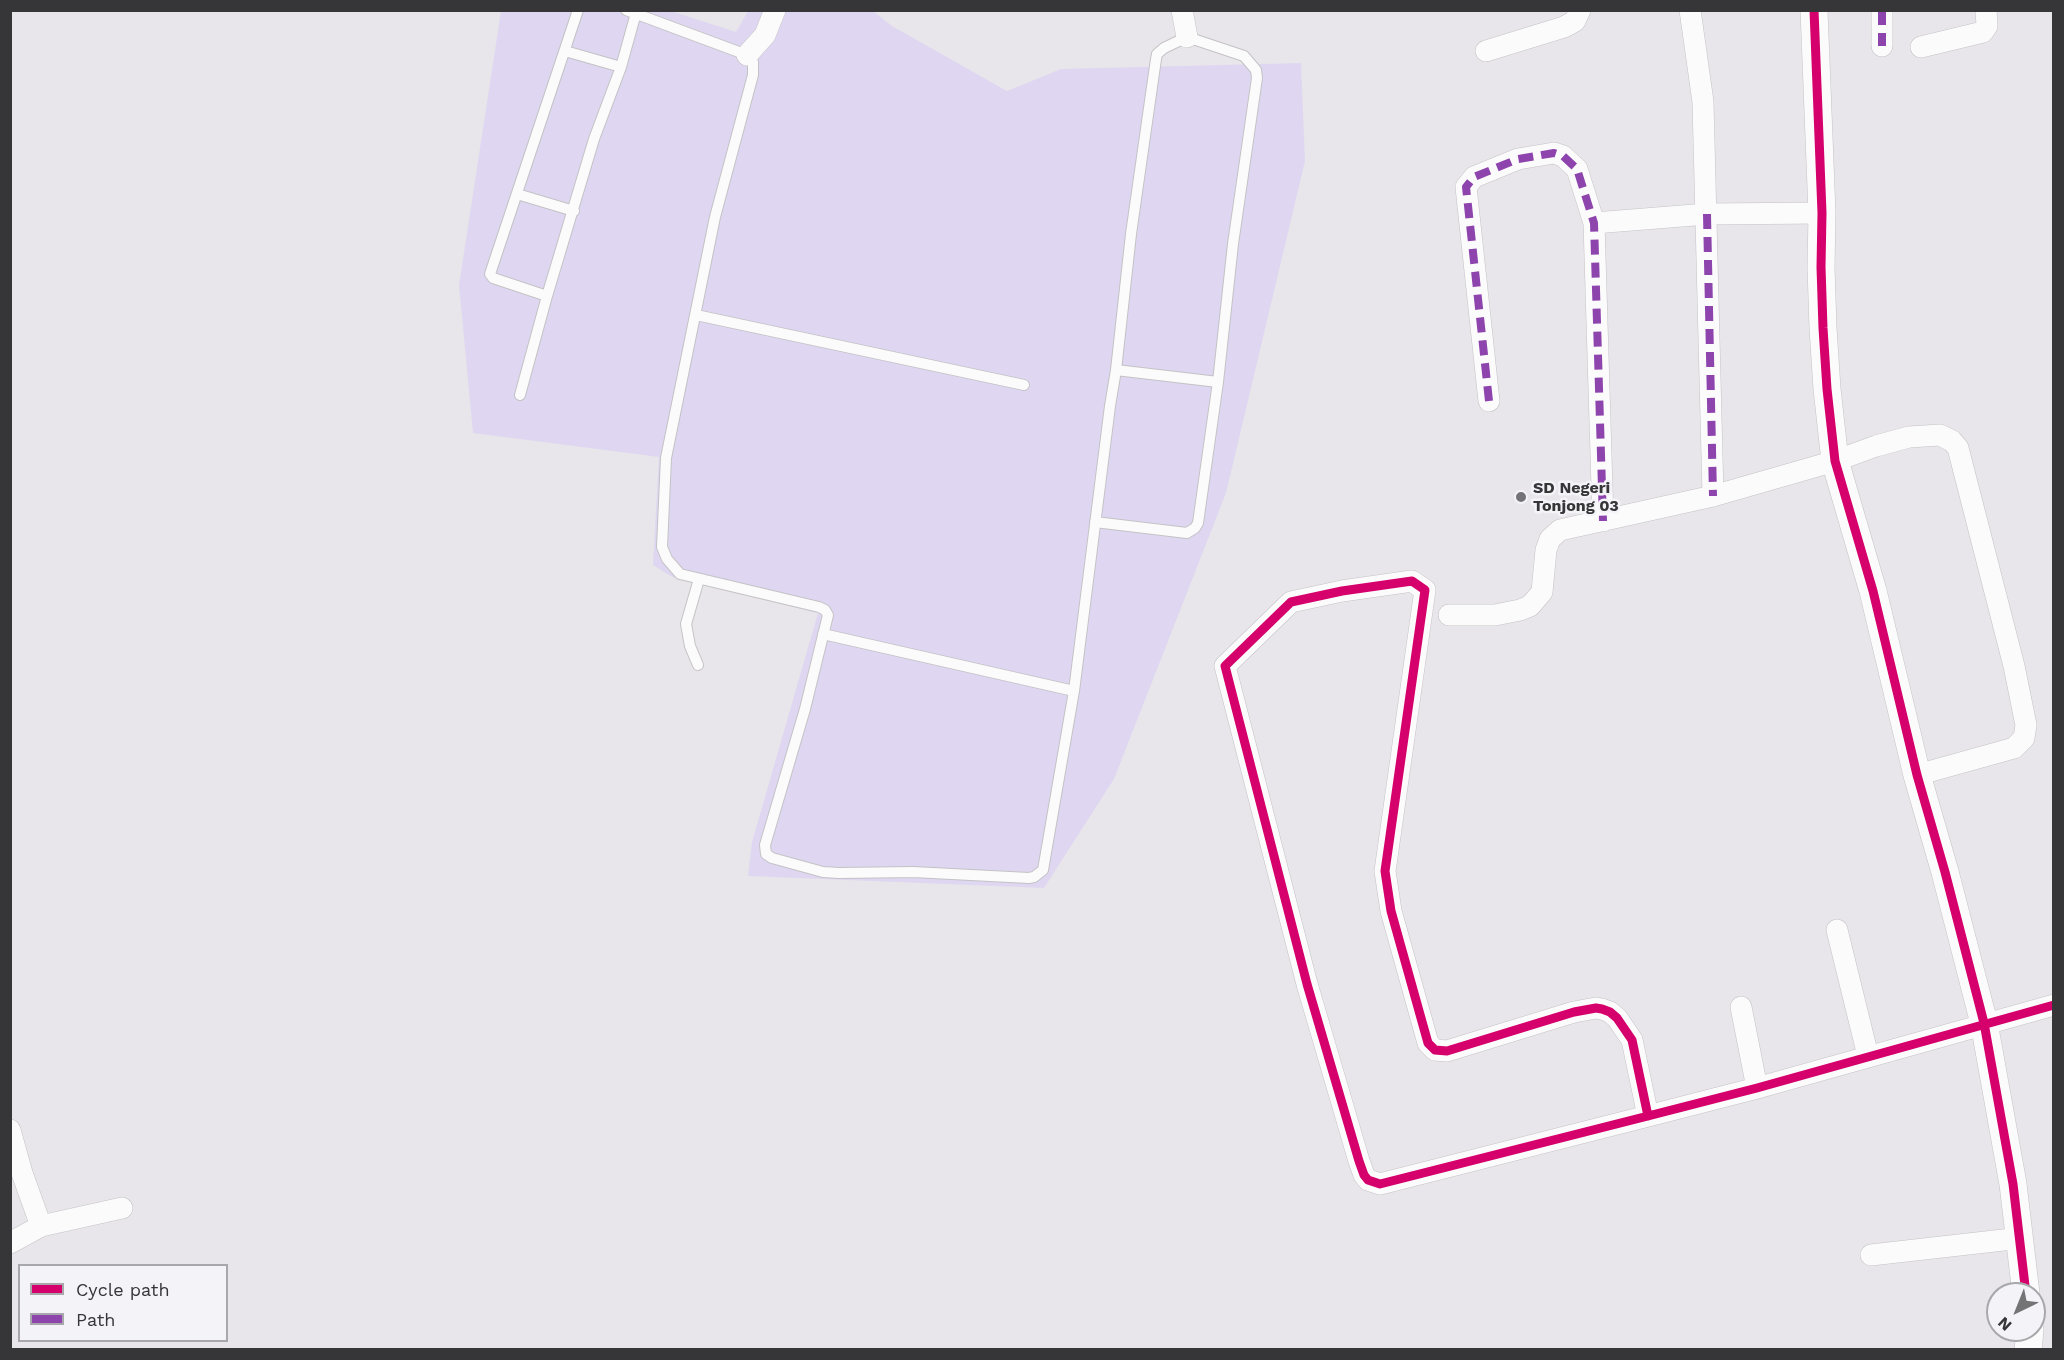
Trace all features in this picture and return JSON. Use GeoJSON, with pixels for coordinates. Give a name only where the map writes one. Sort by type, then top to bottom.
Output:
{"type":"FeatureCollection","features":[{"type":"Feature","properties":{"kind":"street"},"geometry":{"type":"LineString","coordinates":[[747,55],[765,35],[775,10]]}},
{"type":"Feature","properties":{"kind":"street"},"geometry":{"type":"LineString","coordinates":[[1182,10],[1187,37]]}},
{"type":"Feature","properties":{"kind":"street"},"geometry":{"type":"LineString","coordinates":[[1486,51],[1564,27],[1575,21],[1580,10]]}},
{"type":"Feature","properties":{"kind":"street"},"geometry":{"type":"LineString","coordinates":[[1690,10],[1703,102],[1713,496]]}},
{"type":"Feature","properties":{"kind":"street"},"geometry":{"type":"LineString","coordinates":[[1814,10],[1822,213],[1823,328],[1835,461],[1873,591],[1917,775],[1984,1023],[2004,1130],[2025,1282]]}},
{"type":"Feature","properties":{"kind":"street"},"geometry":{"type":"LineString","coordinates":[[1882,10],[1882,46]]}},
{"type":"Feature","properties":{"kind":"street"},"geometry":{"type":"LineString","coordinates":[[1921,47],[1983,32],[1987,26],[1986,10]]}},
{"type":"Feature","properties":{"kind":"street"},"geometry":{"type":"LineString","coordinates":[[1489,401],[1466,192],[1474,177],[1518,159],[1554,153],[1563,156],[1577,169],[1594,223],[1603,521]]}},
{"type":"Feature","properties":{"kind":"street"},"geometry":{"type":"LineString","coordinates":[[1594,223],[1707,214],[1822,213]]}},
{"type":"Feature","properties":{"kind":"street"},"geometry":{"type":"LineString","coordinates":[[1449,615],[1495,615],[1530,606],[1542,592],[1546,550],[1550,539],[1560,530],[1713,496],[1835,461],[1909,436],[1940,435],[1956,444],[1963,465],[2014,666],[2026,725],[2024,738],[2014,748],[1917,775]]}},
{"type":"Feature","properties":{"kind":"street"},"geometry":{"type":"LineString","coordinates":[[1648,1116],[1632,1040],[1625,1027],[1610,1012],[1596,1008],[1585,1009],[1447,1051],[1435,1050],[1428,1043],[1391,911],[1385,871],[1425,590],[1412,581],[1342,591],[1291,602],[1226,666],[1307,984],[1364,1175],[1368,1180],[1380,1184],[1648,1116],[2054,1005]]}},
{"type":"Feature","properties":{"kind":"street"},"geometry":{"type":"LineString","coordinates":[[1836,930],[1868,1056]]}},
{"type":"Feature","properties":{"kind":"street"},"geometry":{"type":"LineString","coordinates":[[1741,1008],[1757,1088]]}},
{"type":"Feature","properties":{"kind":"street"},"geometry":{"type":"LineString","coordinates":[[10,1130],[41,1226]]}},
{"type":"Feature","properties":{"kind":"street"},"geometry":{"type":"LineString","coordinates":[[10,1243],[41,1226],[122,1208]]}},
{"type":"Feature","properties":{"kind":"street"},"geometry":{"type":"LineString","coordinates":[[1871,1255],[2020,1238]]}},
{"type":"Feature","properties":{"kind":"lane"},"geometry":{"type":"LineString","coordinates":[[546,296],[490,276],[578,10]]}},
{"type":"Feature","properties":{"kind":"lane"},"geometry":{"type":"LineString","coordinates":[[520,395],[546,296],[574,211],[594,139],[621,67],[631,12],[747,55],[753,62],[753,75],[715,217],[666,458],[662,547],[667,559],[680,574],[819,607],[825,609],[828,615],[805,709],[765,849],[766,854],[772,858],[823,872],[913,872],[1029,878],[1040,873],[1044,863],[1074,691],[1095,522],[1116,370],[1131,234],[1156,59],[1157,54],[1164,48],[1187,37],[1244,56],[1256,70],[1257,78],[1233,244],[1218,382],[1198,523],[1187,533],[1095,522]]}},
{"type":"Feature","properties":{"kind":"lane"},"geometry":{"type":"LineString","coordinates":[[565,51],[621,67]]}},
{"type":"Feature","properties":{"kind":"lane"},"geometry":{"type":"LineString","coordinates":[[517,194],[574,211]]}},
{"type":"Feature","properties":{"kind":"lane"},"geometry":{"type":"LineString","coordinates":[[696,315],[1024,385]]}},
{"type":"Feature","properties":{"kind":"lane"},"geometry":{"type":"LineString","coordinates":[[1116,370],[1218,382]]}},
{"type":"Feature","properties":{"kind":"lane"},"geometry":{"type":"LineString","coordinates":[[698,665],[690,646],[686,624],[699,579]]}},
{"type":"Feature","properties":{"kind":"lane"},"geometry":{"type":"LineString","coordinates":[[824,634],[1074,691]]}},
{"type":"Feature","properties":{"kind":"shaded area"},"geometry":{"type":"Polygon","coordinates":[[[501,11],[671,11],[736,32],[748,11],[873,11],[892,26],[1007,91],[1061,69],[1301,63],[1305,161],[1226,493],[1114,779],[1044,888],[748,876],[752,842],[818,613],[672,577],[653,565],[659,457],[473,433],[459,285],[501,11]]]}},
{"type":"Feature","properties":{"kind":"marked path"},"geometry":{"type":"LineString","coordinates":[[1882,10],[1882,46]]}},
{"type":"Feature","properties":{"kind":"marked path"},"geometry":{"type":"LineString","coordinates":[[1489,401],[1466,187],[1474,177],[1518,159],[1554,153],[1563,156],[1577,169],[1594,223],[1603,521]]}},
{"type":"Feature","properties":{"kind":"marked path"},"geometry":{"type":"LineString","coordinates":[[1707,214],[1713,496]]}},
{"type":"Feature","properties":{"kind":"cycle path"},"geometry":{"type":"LineString","coordinates":[[1814,10],[1822,213],[1823,328],[1835,461],[1873,591],[1917,775],[1984,1023],[2013,1184],[2025,1282]]}},
{"type":"Feature","properties":{"kind":"cycle path"},"geometry":{"type":"LineString","coordinates":[[1648,1116],[1632,1040],[1617,1018],[1602,1009],[1574,1012],[1447,1051],[1435,1050],[1428,1043],[1391,911],[1385,871],[1425,590],[1412,581],[1342,591],[1291,602],[1225,666],[1307,984],[1359,1161],[1368,1180],[1380,1184],[1648,1116],[2054,1005]]}},
{"type":"Feature","properties":{"kind":"place","name":"SD Negeri Tonjong 03"},"geometry":{"type":"Point","coordinates":[1521,497]}}]}
